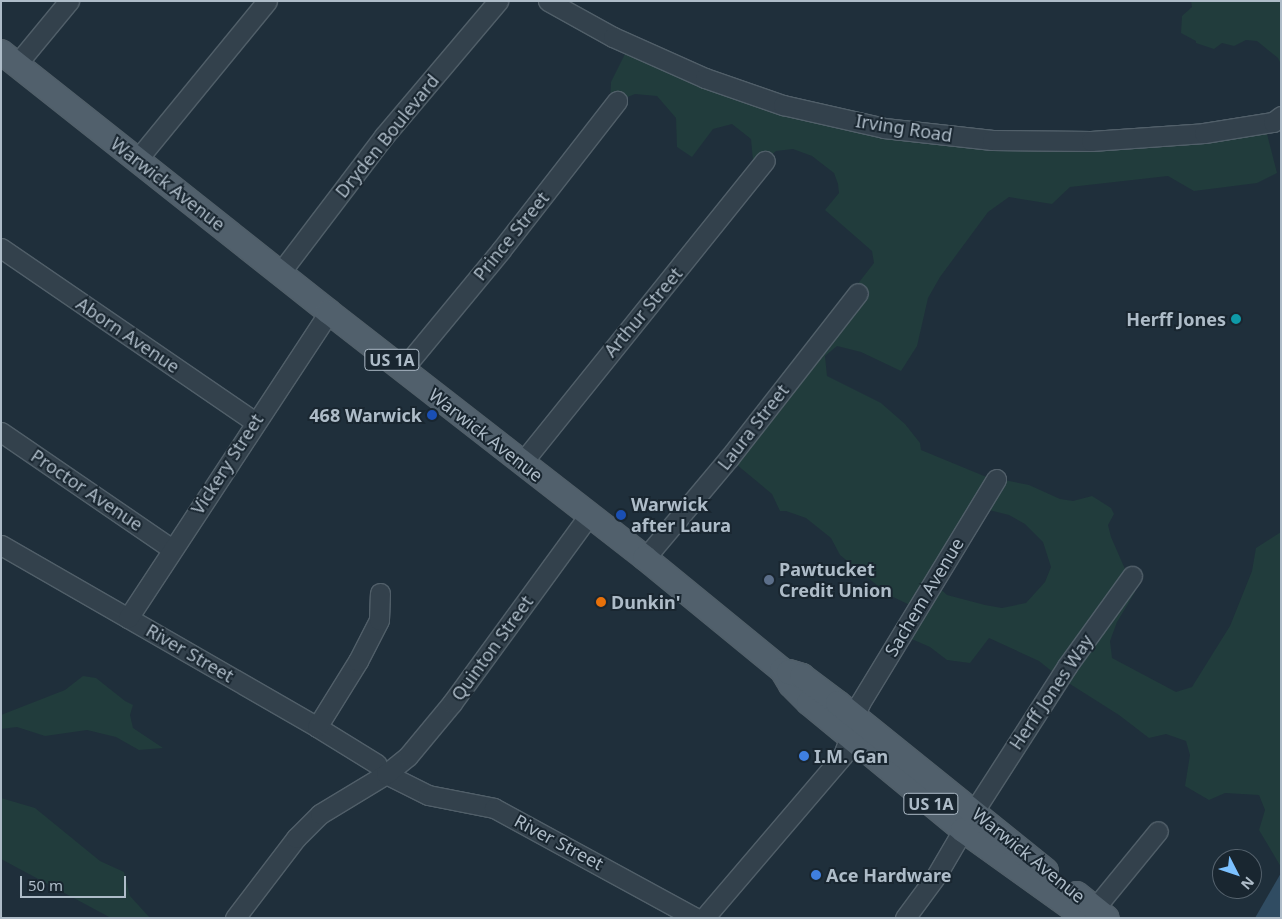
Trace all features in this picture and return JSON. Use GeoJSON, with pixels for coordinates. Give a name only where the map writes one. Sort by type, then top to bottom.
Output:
{"type":"FeatureCollection","features":[{"type":"Feature","properties":{"kind":"main road","name":"Warwick Avenue"},"geometry":{"type":"LineString","coordinates":[[9,58],[521,464],[645,558],[782,670],[792,685],[809,703],[852,727],[968,820],[1096,915]]}},
{"type":"Feature","properties":{"kind":"street"},"geometry":{"type":"LineString","coordinates":[[9,58],[70,1]]}},
{"type":"Feature","properties":{"kind":"street"},"geometry":{"type":"LineString","coordinates":[[137,160],[267,1]]}},
{"type":"Feature","properties":{"kind":"street","name":"Dryden Boulevard"},"geometry":{"type":"LineString","coordinates":[[280,273],[384,136],[498,1]]}},
{"type":"Feature","properties":{"kind":"street","name":"Irving Road"},"geometry":{"type":"LineString","coordinates":[[548,1],[613,37],[706,78],[783,105],[884,128],[992,140],[1091,141],[1204,133],[1273,122],[1281,116]]}},
{"type":"Feature","properties":{"kind":"street","name":"Prince Street"},"geometry":{"type":"LineString","coordinates":[[403,369],[617,101]]}},
{"type":"Feature","properties":{"kind":"street","name":"Arthur Street"},"geometry":{"type":"LineString","coordinates":[[521,464],[765,161]]}},
{"type":"Feature","properties":{"kind":"street","name":"Aborn Avenue"},"geometry":{"type":"LineString","coordinates":[[1,248],[255,422]]}},
{"type":"Feature","properties":{"kind":"street","name":"Laura Street"},"geometry":{"type":"LineString","coordinates":[[645,558],[729,458],[858,293]]}},
{"type":"Feature","properties":{"kind":"street","name":"Vickery Street"},"geometry":{"type":"LineString","coordinates":[[128,618],[328,312]]}},
{"type":"Feature","properties":{"kind":"street","name":"Proctor Avenue"},"geometry":{"type":"LineString","coordinates":[[1,432],[172,549]]}},
{"type":"Feature","properties":{"kind":"street","name":"Sachem Avenue"},"geometry":{"type":"LineString","coordinates":[[704,918],[842,755],[860,703],[996,479]]}},
{"type":"Feature","properties":{"kind":"street","name":"Quinton Street"},"geometry":{"type":"LineString","coordinates":[[234,918],[296,838],[320,814],[382,769],[408,756],[452,703],[588,515]]}},
{"type":"Feature","properties":{"kind":"street","name":"River Street"},"geometry":{"type":"LineString","coordinates":[[1,545],[317,727],[382,769],[428,795],[494,808],[696,918]]}},
{"type":"Feature","properties":{"kind":"street","name":"Herff Jones Way"},"geometry":{"type":"LineString","coordinates":[[904,918],[936,876],[968,820],[1067,666],[1132,576]]}},
{"type":"Feature","properties":{"kind":"street"},"geometry":{"type":"LineString","coordinates":[[317,727],[358,661],[379,620],[380,593]]}},
{"type":"Feature","properties":{"kind":"street"},"geometry":{"type":"LineString","coordinates":[[1096,915],[1158,831]]}},
{"type":"Feature","properties":{"kind":"green space"},"geometry":{"type":"Polygon","coordinates":[[[1191,1],[1281,1],[1281,64],[1278,58],[1257,41],[1246,40],[1234,46],[1222,43],[1214,49],[1196,43],[1196,41],[1181,33],[1182,16],[1192,7],[1191,1]]]}},
{"type":"Feature","properties":{"kind":"green space"},"geometry":{"type":"Polygon","coordinates":[[[629,46],[711,82],[995,143],[1265,126],[1277,173],[1257,183],[1194,191],[1168,176],[1070,187],[1052,204],[1009,197],[988,212],[940,277],[928,298],[917,346],[901,371],[861,352],[837,346],[825,356],[827,376],[881,403],[905,424],[920,443],[921,450],[984,476],[1029,485],[1060,499],[1073,501],[1092,496],[1111,508],[1114,514],[1108,525],[1111,537],[1135,592],[1117,622],[1110,641],[1112,658],[1176,692],[1192,687],[1230,626],[1252,571],[1256,548],[1281,532],[1281,867],[1259,830],[1265,810],[1259,795],[1225,793],[1209,800],[1185,786],[1190,755],[1186,741],[1166,734],[1149,738],[1119,715],[1059,677],[1039,661],[989,638],[970,663],[947,660],[930,647],[914,640],[901,638],[916,608],[889,595],[840,555],[831,538],[806,518],[786,511],[780,511],[772,494],[725,455],[874,263],[872,251],[825,210],[839,193],[838,184],[834,173],[812,156],[793,149],[776,151],[754,171],[751,139],[732,124],[713,129],[692,157],[677,147],[676,118],[657,96],[635,94],[610,104],[611,82],[629,46]],[[981,508],[935,584],[947,595],[1002,608],[1026,603],[1045,582],[1051,567],[1043,542],[1025,524],[1009,515],[981,508]]]}},
{"type":"Feature","properties":{"kind":"green space"},"geometry":{"type":"Polygon","coordinates":[[[83,676],[96,678],[133,705],[130,715],[133,728],[163,748],[139,750],[116,737],[87,730],[45,736],[17,727],[1,729],[1,715],[65,690],[83,676]]]}},
{"type":"Feature","properties":{"kind":"green space"},"geometry":{"type":"Polygon","coordinates":[[[1,798],[35,808],[100,861],[124,872],[130,896],[150,918],[111,918],[1,859],[1,798]]]}},
{"type":"Feature","properties":{"kind":"water"},"geometry":{"type":"Polygon","coordinates":[[[1281,873],[1281,918],[1255,918],[1281,873]]]}},
{"type":"Feature","properties":{"kind":"place","name":"Herff Jones"},"geometry":{"type":"Point","coordinates":[1236,319]}},
{"type":"Feature","properties":{"kind":"place","name":"468 Warwick"},"geometry":{"type":"Point","coordinates":[432,415]}},
{"type":"Feature","properties":{"kind":"place","name":"Warwick after Laura"},"geometry":{"type":"Point","coordinates":[621,515]}},
{"type":"Feature","properties":{"kind":"place","name":"Pawtucket Credit Union"},"geometry":{"type":"Point","coordinates":[769,580]}},
{"type":"Feature","properties":{"kind":"place","name":"Dunkin'"},"geometry":{"type":"Point","coordinates":[601,602]}},
{"type":"Feature","properties":{"kind":"place","name":"I.M. Gan"},"geometry":{"type":"Point","coordinates":[804,756]}},
{"type":"Feature","properties":{"kind":"place","name":"Ace Hardware"},"geometry":{"type":"Point","coordinates":[816,875]}}]}
